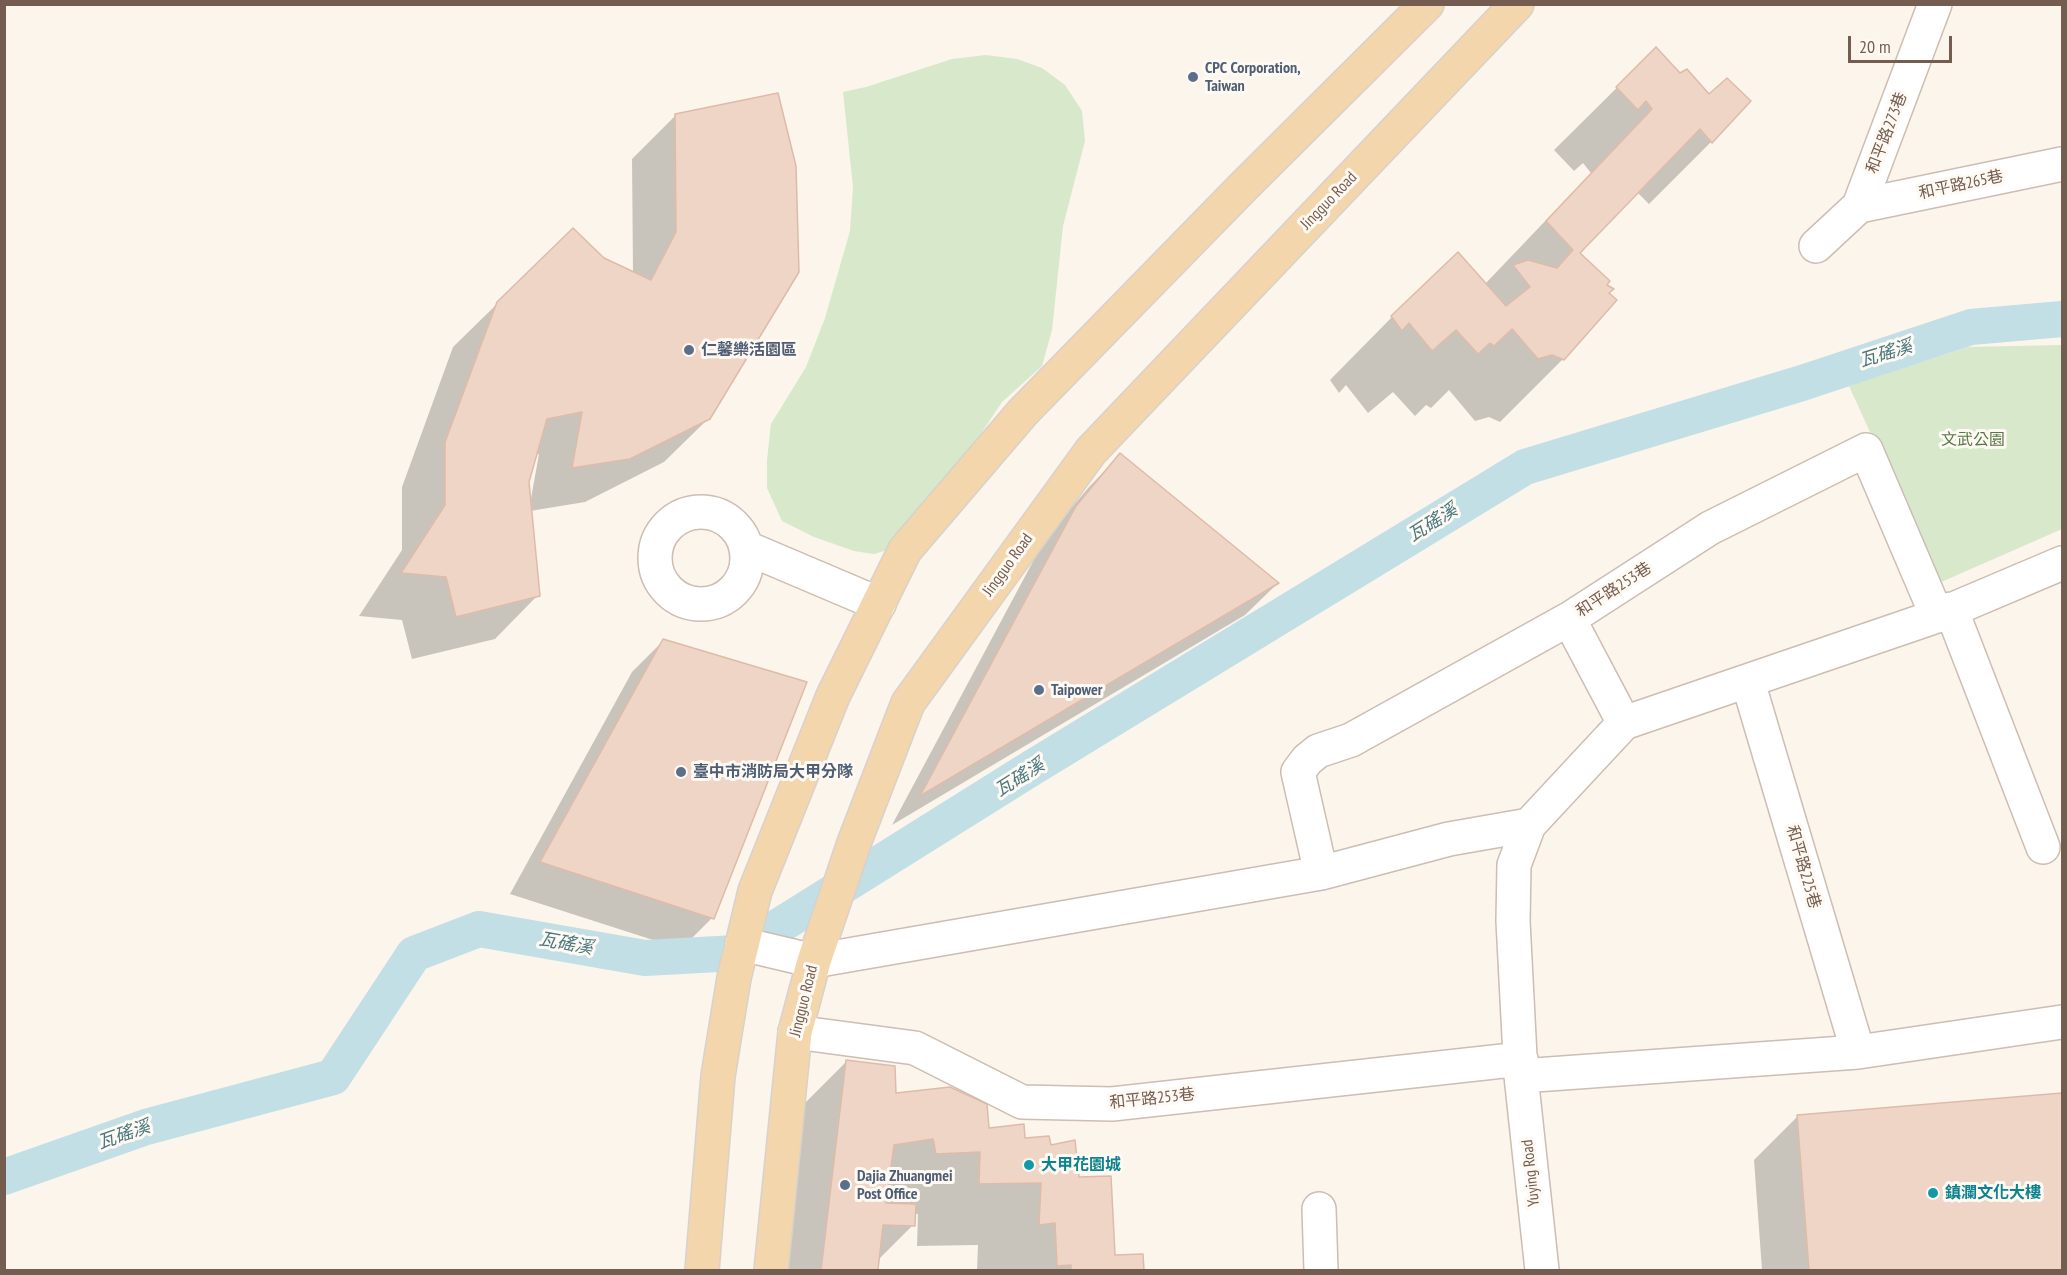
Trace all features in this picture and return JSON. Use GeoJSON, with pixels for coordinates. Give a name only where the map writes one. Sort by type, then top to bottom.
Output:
{"type":"FeatureCollection","features":[{"type":"Feature","properties":{"kind":"main road"},"geometry":{"type":"LineString","coordinates":[[702,1270],[718,1076],[734,978],[755,891],[833,696],[905,550],[1023,412],[1243,187],[1427,4]]}},
{"type":"Feature","properties":{"kind":"main road","name":"Jingguo Road"},"geometry":{"type":"LineString","coordinates":[[771,1270],[795,1032],[814,961],[854,843],[908,703],[1091,451],[1517,4]]}},
{"type":"Feature","properties":{"kind":"street","name":"和平路273巷"},"geometry":{"type":"LineString","coordinates":[[1816,246],[1859,206],[1935,4]]}},
{"type":"Feature","properties":{"kind":"street","name":"和平路265巷"},"geometry":{"type":"LineString","coordinates":[[1859,206],[2062,164]]}},
{"type":"Feature","properties":{"kind":"street","name":"和平路253巷"},"geometry":{"type":"LineString","coordinates":[[1321,873],[1299,772],[1306,760],[1318,751],[1351,740],[1569,619],[1710,528],[1866,450],[1944,613],[2043,847]]}},
{"type":"Feature","properties":{"kind":"street"},"geometry":{"type":"LineString","coordinates":[[747,548],[879,604]]}},
{"type":"Feature","properties":{"kind":"street"},"geometry":{"type":"LineString","coordinates":[[2062,563],[1944,613],[1749,682],[1624,723],[1529,825],[1514,866],[1513,921],[1521,1067],[1858,1052],[2062,1022]]}},
{"type":"Feature","properties":{"kind":"street"},"geometry":{"type":"LineString","coordinates":[[1569,619],[1624,723]]}},
{"type":"Feature","properties":{"kind":"street","name":"和平路225巷"},"geometry":{"type":"LineString","coordinates":[[1749,682],[1858,1052]]}},
{"type":"Feature","properties":{"kind":"street"},"geometry":{"type":"LineString","coordinates":[[742,944],[814,961],[1321,873],[1449,839],[1529,825]]}},
{"type":"Feature","properties":{"kind":"street","name":"和平路253巷"},"geometry":{"type":"LineString","coordinates":[[795,1032],[915,1048],[1022,1102],[1112,1104],[1521,1067]]}},
{"type":"Feature","properties":{"kind":"street","name":"Yuying Road"},"geometry":{"type":"LineString","coordinates":[[1521,1067],[1542,1270]]}},
{"type":"Feature","properties":{"kind":"street"},"geometry":{"type":"LineString","coordinates":[[1319,1209],[1321,1270]]}},
{"type":"Feature","properties":{"kind":"green space"},"geometry":{"type":"Polygon","coordinates":[[[986,55],[1017,59],[1042,68],[1065,85],[1082,111],[1085,141],[1063,226],[1052,330],[1042,366],[1002,402],[962,462],[894,548],[874,554],[854,551],[814,537],[782,521],[767,488],[771,424],[806,367],[825,318],[850,231],[853,187],[843,92],[866,87],[952,59],[986,55]]]}},
{"type":"Feature","properties":{"kind":"green space","name":"文武公園"},"geometry":{"type":"Polygon","coordinates":[[[2062,345],[2062,529],[1939,583],[1849,386],[1968,347],[2062,345]]]}},
{"type":"Feature","properties":{"kind":"building"},"geometry":{"type":"Polygon","coordinates":[[[1656,47],[1680,73],[1687,69],[1709,94],[1727,78],[1751,101],[1712,143],[1700,129],[1580,253],[1610,281],[1607,285],[1614,289],[1609,293],[1617,300],[1564,360],[1552,355],[1538,359],[1512,329],[1494,346],[1490,343],[1478,354],[1456,330],[1432,351],[1409,323],[1402,331],[1391,316],[1458,252],[1506,306],[1530,287],[1513,265],[1528,260],[1557,268],[1573,250],[1546,221],[1652,109],[1646,101],[1638,110],[1616,87],[1656,47]]]}},
{"type":"Feature","properties":{"kind":"building","name":"仁馨樂活園區"},"geometry":{"type":"Polygon","coordinates":[[[778,93],[796,166],[799,272],[710,419],[630,459],[572,468],[582,412],[547,419],[529,482],[540,596],[456,617],[446,577],[401,573],[445,505],[445,442],[497,302],[573,228],[604,258],[651,280],[676,232],[675,114],[778,93]]]}},
{"type":"Feature","properties":{"kind":"building","name":"Taipower"},"geometry":{"type":"Polygon","coordinates":[[[1120,453],[1279,583],[920,796],[1076,506],[1120,453]]]}},
{"type":"Feature","properties":{"kind":"building","name":"臺中市消防局大甲分隊"},"geometry":{"type":"Polygon","coordinates":[[[663,639],[807,682],[714,919],[540,862],[663,639]]]}},
{"type":"Feature","properties":{"kind":"building","name":"大甲花園城"},"geometry":{"type":"Polygon","coordinates":[[[846,1060],[895,1066],[896,1093],[950,1087],[987,1104],[989,1128],[1024,1124],[1025,1138],[1049,1136],[1051,1145],[1075,1140],[1079,1177],[1111,1176],[1115,1255],[1143,1254],[1144,1270],[1071,1270],[1071,1265],[1057,1266],[1055,1223],[1039,1225],[1041,1183],[979,1184],[980,1152],[936,1154],[933,1139],[894,1145],[886,1203],[916,1204],[915,1226],[883,1225],[878,1270],[821,1270],[846,1060]]]}},
{"type":"Feature","properties":{"kind":"building","name":"鎮瀾文化大樓"},"geometry":{"type":"Polygon","coordinates":[[[2062,1093],[2062,1270],[1809,1270],[1797,1115],[2062,1093]]]}},
{"type":"Feature","properties":{"kind":"waterway","name":"瓦磘溪"},"geometry":{"type":"LineString","coordinates":[[4,1177],[146,1127],[333,1077],[414,954],[479,929],[645,958],[736,953],[1030,769],[1525,467],[1802,383],[1971,327],[2062,319]]}},
{"type":"Feature","properties":{"kind":"place","name":"CPC Corporation, Taiwan"},"geometry":{"type":"Point","coordinates":[1193,77]}},
{"type":"Feature","properties":{"kind":"place","name":"仁馨樂活園區"},"geometry":{"type":"Point","coordinates":[689,350]}},
{"type":"Feature","properties":{"kind":"place","name":"Taipower"},"geometry":{"type":"Point","coordinates":[1039,690]}},
{"type":"Feature","properties":{"kind":"place","name":"臺中市消防局大甲分隊"},"geometry":{"type":"Point","coordinates":[681,772]}},
{"type":"Feature","properties":{"kind":"place","name":"大甲花園城"},"geometry":{"type":"Point","coordinates":[1029,1165]}},
{"type":"Feature","properties":{"kind":"place","name":"Dajia Zhuangmei Post Office"},"geometry":{"type":"Point","coordinates":[845,1185]}},
{"type":"Feature","properties":{"kind":"place","name":"鎮瀾文化大樓"},"geometry":{"type":"Point","coordinates":[1933,1193]}}]}
